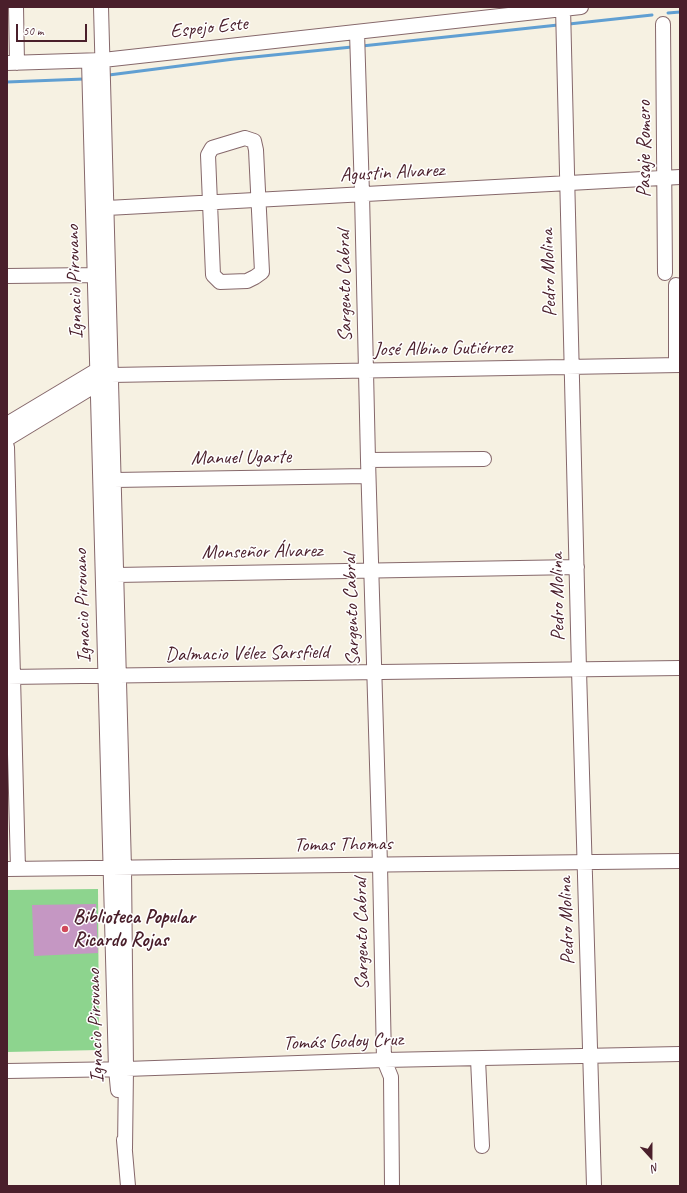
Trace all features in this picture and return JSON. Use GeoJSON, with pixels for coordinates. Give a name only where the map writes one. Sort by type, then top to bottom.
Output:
{"type":"FeatureCollection","features":[{"type":"Feature","properties":{"kind":"street"},"geometry":{"type":"LineString","coordinates":[[12,63],[16,7]]}},
{"type":"Feature","properties":{"kind":"street","name":"Ignacio Pirovano"},"geometry":{"type":"LineString","coordinates":[[100,7],[107,208],[100,275],[97,384],[112,676],[121,1069],[128,1186]]}},
{"type":"Feature","properties":{"kind":"street","name":"Espejo Este"},"geometry":{"type":"LineString","coordinates":[[12,63],[103,60],[581,7]]}},
{"type":"Feature","properties":{"kind":"street","name":"Pedro Molina"},"geometry":{"type":"LineString","coordinates":[[563,8],[579,670],[594,1186]]}},
{"type":"Feature","properties":{"kind":"street","name":"Pasaje Romero"},"geometry":{"type":"LineString","coordinates":[[663,24],[665,273]]}},
{"type":"Feature","properties":{"kind":"street","name":"Sargento Cabral"},"geometry":{"type":"LineString","coordinates":[[357,32],[384,1060],[391,1077],[392,1186]]}},
{"type":"Feature","properties":{"kind":"street","name":"Ignacio Pirovano"},"geometry":{"type":"LineString","coordinates":[[89,61],[100,275],[111,375],[116,575],[112,676]]}},
{"type":"Feature","properties":{"kind":"street"},"geometry":{"type":"LineString","coordinates":[[245,138],[254,141],[256,150],[262,272],[255,277],[247,281],[220,282],[213,275],[210,203],[208,155],[212,148],[245,138]]}},
{"type":"Feature","properties":{"kind":"street","name":"Agustin Alvarez"},"geometry":{"type":"LineString","coordinates":[[107,208],[680,177]]}},
{"type":"Feature","properties":{"kind":"street"},"geometry":{"type":"LineString","coordinates":[[7,276],[100,275]]}},
{"type":"Feature","properties":{"kind":"street"},"geometry":{"type":"LineString","coordinates":[[676,285],[678,365]]}},
{"type":"Feature","properties":{"kind":"street","name":"José Albino Gutiérrez"},"geometry":{"type":"LineString","coordinates":[[111,375],[678,365]]}},
{"type":"Feature","properties":{"kind":"street"},"geometry":{"type":"LineString","coordinates":[[7,424],[97,370],[111,375]]}},
{"type":"Feature","properties":{"kind":"street"},"geometry":{"type":"LineString","coordinates":[[7,439],[111,375]]}},
{"type":"Feature","properties":{"kind":"street"},"geometry":{"type":"LineString","coordinates":[[7,447],[12,869]]}},
{"type":"Feature","properties":{"kind":"street"},"geometry":{"type":"LineString","coordinates":[[368,460],[484,459]]}},
{"type":"Feature","properties":{"kind":"street","name":"Manuel Ugarte"},"geometry":{"type":"LineString","coordinates":[[114,480],[368,476]]}},
{"type":"Feature","properties":{"kind":"street","name":"Monseñor Álvarez"},"geometry":{"type":"LineString","coordinates":[[116,575],[577,567]]}},
{"type":"Feature","properties":{"kind":"street","name":"Dalmacio Vélez Sarsfield"},"geometry":{"type":"LineString","coordinates":[[10,677],[680,668]]}},
{"type":"Feature","properties":{"kind":"street","name":"Tomas Thomas"},"geometry":{"type":"LineString","coordinates":[[12,869],[680,861]]}},
{"type":"Feature","properties":{"kind":"street","name":"Tomás Godoy Cruz"},"geometry":{"type":"LineString","coordinates":[[7,1071],[121,1069],[384,1060],[680,1054]]}},
{"type":"Feature","properties":{"kind":"street"},"geometry":{"type":"LineString","coordinates":[[478,1059],[482,1146]]}},
{"type":"Feature","properties":{"kind":"green space"},"geometry":{"type":"Polygon","coordinates":[[[98,889],[99,1050],[7,1052],[7,890],[98,889]]]}},
{"type":"Feature","properties":{"kind":"building","name":"Biblioteca Popular Ricardo Rojas"},"geometry":{"type":"Polygon","coordinates":[[[96,904],[98,953],[34,956],[32,905],[96,904]]]}},
{"type":"Feature","properties":{"kind":"waterway"},"geometry":{"type":"LineString","coordinates":[[668,13],[680,12]]}},
{"type":"Feature","properties":{"kind":"waterway"},"geometry":{"type":"LineString","coordinates":[[569,24],[652,15]]}},
{"type":"Feature","properties":{"kind":"waterway"},"geometry":{"type":"LineString","coordinates":[[362,46],[558,25]]}},
{"type":"Feature","properties":{"kind":"waterway"},"geometry":{"type":"LineString","coordinates":[[109,75],[234,59],[352,47]]}},
{"type":"Feature","properties":{"kind":"waterway"},"geometry":{"type":"LineString","coordinates":[[7,82],[84,79]]}},
{"type":"Feature","properties":{"kind":"place","name":"Biblioteca Popular Ricardo Rojas"},"geometry":{"type":"Point","coordinates":[65,929]}}]}
